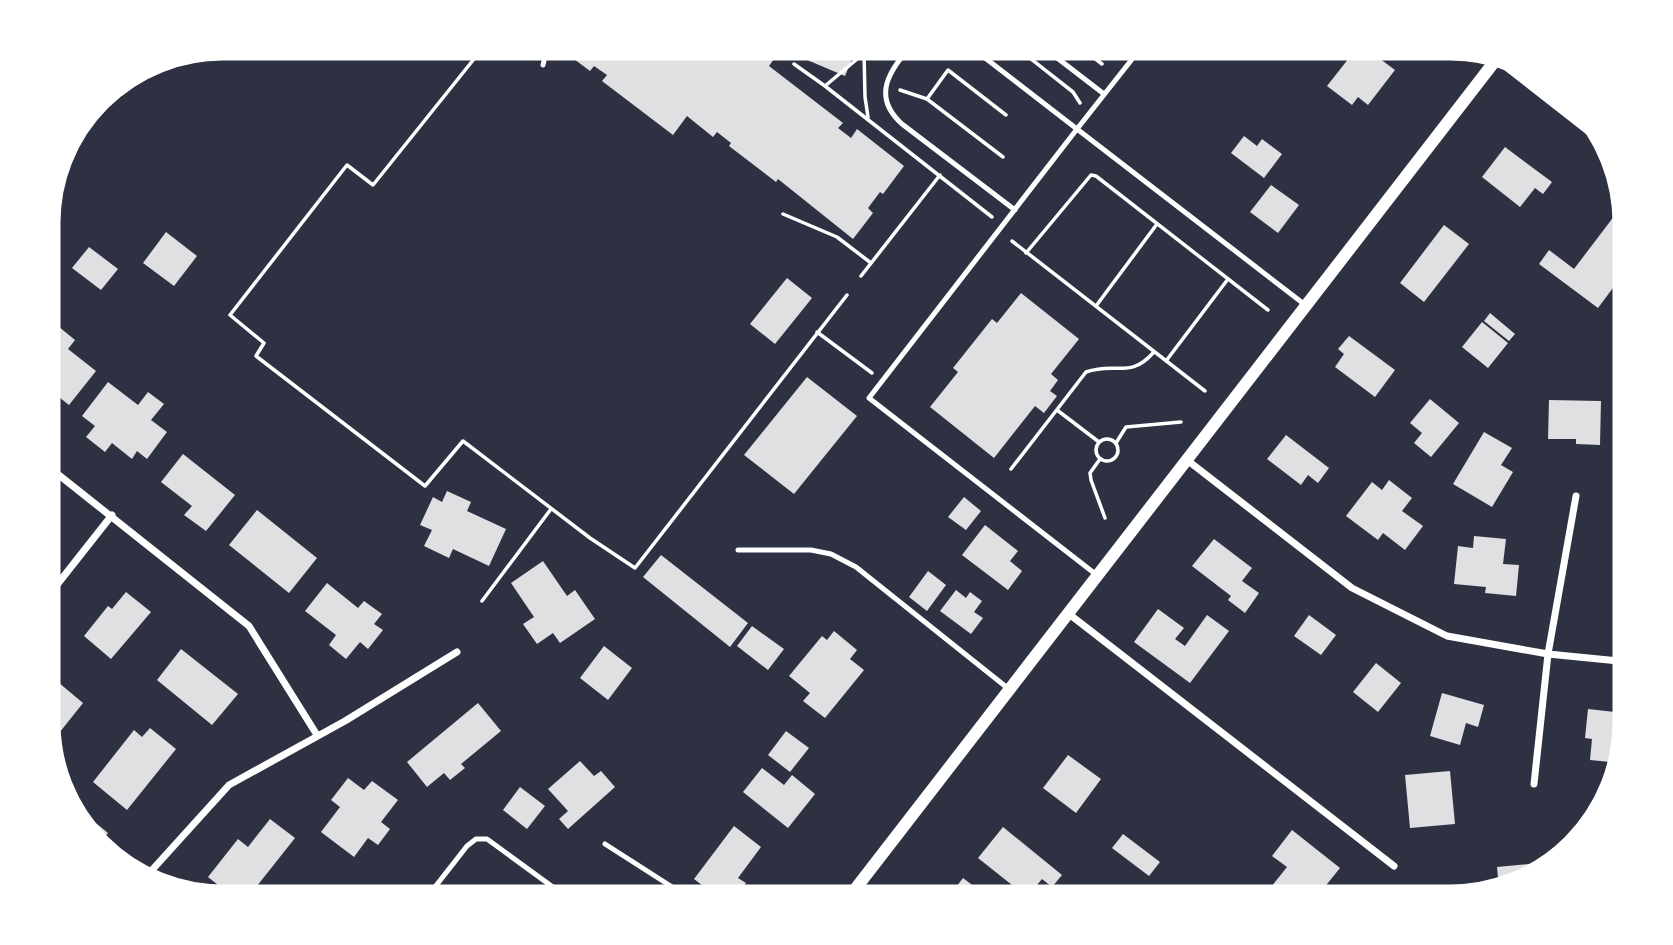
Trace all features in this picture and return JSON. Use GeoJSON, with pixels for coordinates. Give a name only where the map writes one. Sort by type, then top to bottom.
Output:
{"type":"FeatureCollection","features":[{"type":"Feature","properties":{"kind":"street"},"geometry":{"type":"LineString","coordinates":[[855,889],[1493,62]]}},
{"type":"Feature","properties":{"kind":"street"},"geometry":{"type":"LineString","coordinates":[[1511,68],[1587,127]]}},
{"type":"Feature","properties":{"kind":"street"},"geometry":{"type":"LineString","coordinates":[[1187,460],[1352,588],[1447,636],[1548,654],[1617,661]]}},
{"type":"Feature","properties":{"kind":"street"},"geometry":{"type":"LineString","coordinates":[[56,472],[249,626],[317,735]]}},
{"type":"Feature","properties":{"kind":"street"},"geometry":{"type":"LineString","coordinates":[[1534,784],[1548,654],[1576,496]]}},
{"type":"Feature","properties":{"kind":"street"},"geometry":{"type":"LineString","coordinates":[[56,586],[112,515]]}},
{"type":"Feature","properties":{"kind":"street"},"geometry":{"type":"LineString","coordinates":[[1069,614],[1394,866]]}},
{"type":"Feature","properties":{"kind":"street"},"geometry":{"type":"LineString","coordinates":[[150,872],[229,785],[345,721],[457,652]]}},
{"type":"Feature","properties":{"kind":"lane"},"geometry":{"type":"LineString","coordinates":[[543,65],[545,56]]}},
{"type":"Feature","properties":{"kind":"lane"},"geometry":{"type":"LineString","coordinates":[[904,56],[888,79],[886,98],[891,112],[902,124],[1015,210]]}},
{"type":"Feature","properties":{"kind":"lane"},"geometry":{"type":"LineString","coordinates":[[982,56],[1306,306]]}},
{"type":"Feature","properties":{"kind":"lane"},"geometry":{"type":"LineString","coordinates":[[1055,56],[1104,94]]}},
{"type":"Feature","properties":{"kind":"lane"},"geometry":{"type":"LineString","coordinates":[[1098,576],[869,398],[1134,56]]}},
{"type":"Feature","properties":{"kind":"lane"},"geometry":{"type":"LineString","coordinates":[[738,550],[811,550],[831,554],[856,567],[1010,690]]}},
{"type":"Feature","properties":{"kind":"lane"},"geometry":{"type":"LineString","coordinates":[[433,889],[467,846],[476,839],[487,839],[556,889]]}},
{"type":"Feature","properties":{"kind":"lane"},"geometry":{"type":"LineString","coordinates":[[605,844],[675,889]]}},
{"type":"Feature","properties":{"kind":"path"},"geometry":{"type":"LineString","coordinates":[[476,56],[373,184],[347,164],[230,315],[264,343],[256,356],[425,486],[463,441],[551,509],[635,568],[846,295]]}},
{"type":"Feature","properties":{"kind":"path"},"geometry":{"type":"LineString","coordinates":[[864,56],[869,119]]}},
{"type":"Feature","properties":{"kind":"path"},"geometry":{"type":"LineString","coordinates":[[1027,56],[1073,92],[1080,103]]}},
{"type":"Feature","properties":{"kind":"path"},"geometry":{"type":"LineString","coordinates":[[1092,56],[1102,64]]}},
{"type":"Feature","properties":{"kind":"path"},"geometry":{"type":"LineString","coordinates":[[794,64],[825,86]]}},
{"type":"Feature","properties":{"kind":"path"},"geometry":{"type":"LineString","coordinates":[[927,99],[948,70],[1006,114]]}},
{"type":"Feature","properties":{"kind":"path"},"geometry":{"type":"LineString","coordinates":[[865,80],[872,82]]}},
{"type":"Feature","properties":{"kind":"path"},"geometry":{"type":"LineString","coordinates":[[900,90],[927,99],[1003,158]]}},
{"type":"Feature","properties":{"kind":"path"},"geometry":{"type":"LineString","coordinates":[[861,276],[940,175]]}},
{"type":"Feature","properties":{"kind":"path"},"geometry":{"type":"LineString","coordinates":[[1026,253],[1085,179],[1091,175],[1096,176],[1268,310]]}},
{"type":"Feature","properties":{"kind":"path"},"geometry":{"type":"LineString","coordinates":[[783,214],[837,237],[871,263]]}},
{"type":"Feature","properties":{"kind":"path"},"geometry":{"type":"LineString","coordinates":[[1096,306],[1157,224]]}},
{"type":"Feature","properties":{"kind":"path"},"geometry":{"type":"LineString","coordinates":[[1012,241],[1205,391]]}},
{"type":"Feature","properties":{"kind":"path"},"geometry":{"type":"LineString","coordinates":[[1166,361],[1228,279]]}},
{"type":"Feature","properties":{"kind":"path"},"geometry":{"type":"LineString","coordinates":[[817,332],[858,362]]}},
{"type":"Feature","properties":{"kind":"path"},"geometry":{"type":"LineString","coordinates":[[1011,469],[1086,372],[1098,368],[1135,368],[1144,364],[1154,352]]}},
{"type":"Feature","properties":{"kind":"path"},"geometry":{"type":"LineString","coordinates":[[1057,410],[1099,442]]}},
{"type":"Feature","properties":{"kind":"path"},"geometry":{"type":"LineString","coordinates":[[1116,443],[1126,427],[1132,425],[1181,422]]}},
{"type":"Feature","properties":{"kind":"path"},"geometry":{"type":"LineString","coordinates":[[1109,439],[1116,443],[1116,456],[1107,461],[1100,459],[1096,453],[1099,442],[1109,439]]}},
{"type":"Feature","properties":{"kind":"path"},"geometry":{"type":"LineString","coordinates":[[1100,459],[1090,473],[1105,518]]}},
{"type":"Feature","properties":{"kind":"path"},"geometry":{"type":"LineString","coordinates":[[482,601],[551,509]]}},
{"type":"Feature","properties":{"kind":"building"},"geometry":{"type":"Polygon","coordinates":[[[570,56],[776,56],[769,66],[843,123],[838,128],[851,138],[857,129],[904,166],[883,194],[880,192],[868,208],[873,213],[853,239],[778,179],[776,182],[729,146],[731,143],[717,132],[713,137],[687,116],[673,135],[602,81],[607,75],[594,66],[590,71],[570,56]]]}},
{"type":"Feature","properties":{"kind":"building"},"geometry":{"type":"Polygon","coordinates":[[[798,56],[853,56],[845,76],[798,56]]]}},
{"type":"Feature","properties":{"kind":"building"},"geometry":{"type":"Polygon","coordinates":[[[1351,56],[1376,56],[1395,70],[1368,105],[1358,97],[1352,105],[1327,86],[1351,56]]]}},
{"type":"Feature","properties":{"kind":"building"},"geometry":{"type":"Polygon","coordinates":[[[1244,136],[1257,146],[1262,139],[1282,154],[1264,178],[1231,153],[1244,136]]]}},
{"type":"Feature","properties":{"kind":"building"},"geometry":{"type":"Polygon","coordinates":[[[1505,147],[1552,182],[1543,194],[1535,188],[1520,207],[1482,177],[1505,147]]]}},
{"type":"Feature","properties":{"kind":"building"},"geometry":{"type":"Polygon","coordinates":[[[1271,185],[1299,205],[1278,233],[1250,212],[1271,185]]]}},
{"type":"Feature","properties":{"kind":"building"},"geometry":{"type":"Polygon","coordinates":[[[1615,215],[1617,216],[1617,282],[1598,308],[1539,264],[1549,250],[1574,269],[1615,215]]]}},
{"type":"Feature","properties":{"kind":"building"},"geometry":{"type":"Polygon","coordinates":[[[1444,225],[1469,244],[1424,302],[1400,283],[1444,225]]]}},
{"type":"Feature","properties":{"kind":"building"},"geometry":{"type":"Polygon","coordinates":[[[166,232],[197,256],[174,286],[143,263],[166,232]]]}},
{"type":"Feature","properties":{"kind":"building"},"geometry":{"type":"Polygon","coordinates":[[[89,247],[118,269],[101,290],[72,268],[89,247]]]}},
{"type":"Feature","properties":{"kind":"building"},"geometry":{"type":"Polygon","coordinates":[[[787,278],[812,298],[775,344],[750,324],[787,278]]]}},
{"type":"Feature","properties":{"kind":"building"},"geometry":{"type":"Polygon","coordinates":[[[1021,293],[1079,339],[1051,374],[1058,380],[1050,391],[1057,396],[1044,413],[1035,406],[994,458],[930,407],[958,372],[953,368],[992,319],[997,323],[1021,293]]]}},
{"type":"Feature","properties":{"kind":"building"},"geometry":{"type":"Polygon","coordinates":[[[1490,313],[1515,334],[1509,341],[1484,321],[1490,313]]]}},
{"type":"Feature","properties":{"kind":"building"},"geometry":{"type":"Polygon","coordinates":[[[1482,322],[1508,343],[1488,368],[1462,347],[1482,322]]]}},
{"type":"Feature","properties":{"kind":"building"},"geometry":{"type":"Polygon","coordinates":[[[56,324],[75,340],[68,349],[96,371],[69,405],[56,395],[56,324]]]}},
{"type":"Feature","properties":{"kind":"building"},"geometry":{"type":"Polygon","coordinates":[[[1349,336],[1395,370],[1375,397],[1335,367],[1344,354],[1338,349],[1349,336]]]}},
{"type":"Feature","properties":{"kind":"building"},"geometry":{"type":"Polygon","coordinates":[[[807,377],[857,416],[794,494],[744,455],[807,377]]]}},
{"type":"Feature","properties":{"kind":"building"},"geometry":{"type":"Polygon","coordinates":[[[108,382],[138,405],[148,392],[164,404],[151,420],[167,432],[147,459],[137,451],[132,459],[112,443],[105,452],[86,437],[95,426],[82,416],[108,382]]]}},
{"type":"Feature","properties":{"kind":"building"},"geometry":{"type":"Polygon","coordinates":[[[1430,399],[1459,423],[1431,457],[1414,443],[1422,433],[1410,423],[1430,399]]]}},
{"type":"Feature","properties":{"kind":"building"},"geometry":{"type":"Polygon","coordinates":[[[1549,400],[1601,401],[1600,445],[1576,444],[1576,439],[1548,439],[1549,400]]]}},
{"type":"Feature","properties":{"kind":"building"},"geometry":{"type":"Polygon","coordinates":[[[1484,432],[1512,448],[1501,465],[1513,472],[1492,507],[1453,484],[1484,432]]]}},
{"type":"Feature","properties":{"kind":"building"},"geometry":{"type":"Polygon","coordinates":[[[1286,435],[1329,468],[1318,483],[1308,475],[1301,485],[1267,459],[1286,435]]]}},
{"type":"Feature","properties":{"kind":"building"},"geometry":{"type":"Polygon","coordinates":[[[183,454],[235,495],[206,531],[184,515],[192,506],[161,482],[183,454]]]}},
{"type":"Feature","properties":{"kind":"building"},"geometry":{"type":"Polygon","coordinates":[[[1389,480],[1412,498],[1402,511],[1423,526],[1405,550],[1383,533],[1378,540],[1346,516],[1372,482],[1382,490],[1389,480]]]}},
{"type":"Feature","properties":{"kind":"building"},"geometry":{"type":"Polygon","coordinates":[[[447,491],[471,502],[467,511],[506,529],[489,566],[453,549],[449,558],[424,546],[432,530],[420,525],[433,497],[442,502],[447,491]]]}},
{"type":"Feature","properties":{"kind":"building"},"geometry":{"type":"Polygon","coordinates":[[[964,497],[981,511],[966,530],[948,517],[964,497]]]}},
{"type":"Feature","properties":{"kind":"building"},"geometry":{"type":"Polygon","coordinates":[[[257,510],[317,558],[289,593],[229,545],[257,510]]]}},
{"type":"Feature","properties":{"kind":"building"},"geometry":{"type":"Polygon","coordinates":[[[985,525],[1018,551],[1010,561],[1022,571],[1008,590],[962,555],[985,525]]]}},
{"type":"Feature","properties":{"kind":"building"},"geometry":{"type":"Polygon","coordinates":[[[1474,536],[1506,539],[1503,564],[1519,565],[1516,596],[1485,593],[1486,587],[1454,584],[1458,546],[1473,548],[1474,536]]]}},
{"type":"Feature","properties":{"kind":"building"},"geometry":{"type":"Polygon","coordinates":[[[1214,539],[1252,568],[1242,581],[1259,593],[1245,613],[1228,600],[1231,596],[1192,566],[1214,539]]]}},
{"type":"Feature","properties":{"kind":"building"},"geometry":{"type":"Polygon","coordinates":[[[661,555],[748,623],[730,647],[643,577],[661,555]]]}},
{"type":"Feature","properties":{"kind":"building"},"geometry":{"type":"Polygon","coordinates":[[[543,561],[567,596],[575,590],[595,619],[560,643],[553,633],[537,644],[523,624],[534,617],[511,583],[543,561]]]}},
{"type":"Feature","properties":{"kind":"building"},"geometry":{"type":"Polygon","coordinates":[[[928,571],[946,585],[927,611],[909,597],[928,571]]]}},
{"type":"Feature","properties":{"kind":"building"},"geometry":{"type":"Polygon","coordinates":[[[327,583],[358,608],[364,601],[382,614],[374,624],[383,630],[368,649],[360,642],[346,659],[329,645],[336,635],[305,611],[327,583]]]}},
{"type":"Feature","properties":{"kind":"building"},"geometry":{"type":"Polygon","coordinates":[[[956,590],[966,598],[970,592],[982,601],[974,612],[983,618],[971,634],[940,611],[956,590]]]}},
{"type":"Feature","properties":{"kind":"building"},"geometry":{"type":"Polygon","coordinates":[[[126,592],[151,612],[111,659],[84,636],[108,606],[112,609],[126,592]]]}},
{"type":"Feature","properties":{"kind":"building"},"geometry":{"type":"Polygon","coordinates":[[[1158,609],[1184,628],[1175,639],[1185,646],[1207,615],[1229,631],[1190,683],[1134,642],[1158,609]]]}},
{"type":"Feature","properties":{"kind":"building"},"geometry":{"type":"Polygon","coordinates":[[[1309,615],[1336,635],[1321,655],[1294,636],[1309,615]]]}},
{"type":"Feature","properties":{"kind":"building"},"geometry":{"type":"Polygon","coordinates":[[[752,626],[784,649],[768,670],[737,646],[752,626]]]}},
{"type":"Feature","properties":{"kind":"building"},"geometry":{"type":"Polygon","coordinates":[[[834,631],[857,650],[850,659],[864,670],[825,718],[803,701],[810,693],[789,676],[822,636],[827,640],[834,631]]]}},
{"type":"Feature","properties":{"kind":"building"},"geometry":{"type":"Polygon","coordinates":[[[604,646],[632,668],[608,700],[580,678],[604,646]]]}},
{"type":"Feature","properties":{"kind":"building"},"geometry":{"type":"Polygon","coordinates":[[[181,649],[238,694],[212,725],[157,680],[181,649]]]}},
{"type":"Feature","properties":{"kind":"building"},"geometry":{"type":"Polygon","coordinates":[[[1376,663],[1401,683],[1378,712],[1353,692],[1376,663]]]}},
{"type":"Feature","properties":{"kind":"building"},"geometry":{"type":"Polygon","coordinates":[[[56,680],[83,703],[57,736],[56,680]]]}},
{"type":"Feature","properties":{"kind":"building"},"geometry":{"type":"Polygon","coordinates":[[[1442,693],[1484,705],[1478,727],[1466,723],[1460,745],[1430,736],[1442,693]]]}},
{"type":"Feature","properties":{"kind":"building"},"geometry":{"type":"Polygon","coordinates":[[[478,703],[501,731],[461,764],[465,768],[450,780],[444,773],[427,787],[407,762],[478,703]]]}},
{"type":"Feature","properties":{"kind":"building"},"geometry":{"type":"Polygon","coordinates":[[[1588,709],[1615,712],[1617,733],[1612,762],[1590,760],[1592,739],[1585,738],[1588,709]]]}},
{"type":"Feature","properties":{"kind":"building"},"geometry":{"type":"Polygon","coordinates":[[[150,728],[176,749],[127,810],[93,782],[134,730],[142,737],[150,728]]]}},
{"type":"Feature","properties":{"kind":"building"},"geometry":{"type":"Polygon","coordinates":[[[786,731],[809,748],[790,772],[768,755],[786,731]]]}},
{"type":"Feature","properties":{"kind":"building"},"geometry":{"type":"Polygon","coordinates":[[[1068,755],[1101,779],[1076,813],[1043,788],[1068,755]]]}},
{"type":"Feature","properties":{"kind":"building"},"geometry":{"type":"Polygon","coordinates":[[[580,761],[594,776],[601,771],[615,787],[568,829],[559,819],[568,811],[548,789],[580,761]]]}},
{"type":"Feature","properties":{"kind":"building"},"geometry":{"type":"Polygon","coordinates":[[[762,768],[784,785],[792,775],[815,794],[788,828],[743,792],[762,768]]]}},
{"type":"Feature","properties":{"kind":"building"},"geometry":{"type":"Polygon","coordinates":[[[1450,771],[1455,824],[1410,828],[1405,775],[1450,771]]]}},
{"type":"Feature","properties":{"kind":"building"},"geometry":{"type":"Polygon","coordinates":[[[348,778],[364,790],[372,781],[398,800],[381,822],[390,829],[378,845],[368,838],[354,857],[321,832],[340,807],[331,800],[348,778]]]}},
{"type":"Feature","properties":{"kind":"building"},"geometry":{"type":"Polygon","coordinates":[[[520,787],[545,806],[527,829],[503,810],[520,787]]]}},
{"type":"Feature","properties":{"kind":"building"},"geometry":{"type":"Polygon","coordinates":[[[82,812],[108,833],[103,838],[82,812]]]}},
{"type":"Feature","properties":{"kind":"building"},"geometry":{"type":"Polygon","coordinates":[[[270,819],[295,838],[255,889],[223,889],[208,877],[238,839],[248,847],[270,819]]]}},
{"type":"Feature","properties":{"kind":"building"},"geometry":{"type":"Polygon","coordinates":[[[734,826],[761,847],[738,878],[746,883],[741,889],[707,889],[694,879],[734,826]]]}},
{"type":"Feature","properties":{"kind":"building"},"geometry":{"type":"Polygon","coordinates":[[[1003,827],[1062,875],[1052,887],[1042,879],[1034,889],[1017,889],[978,858],[1003,827]]]}},
{"type":"Feature","properties":{"kind":"building"},"geometry":{"type":"Polygon","coordinates":[[[1292,830],[1340,868],[1323,889],[1274,889],[1271,887],[1287,867],[1272,856],[1292,830]]]}},
{"type":"Feature","properties":{"kind":"building"},"geometry":{"type":"Polygon","coordinates":[[[1123,834],[1160,862],[1149,876],[1112,848],[1123,834]]]}},
{"type":"Feature","properties":{"kind":"building"},"geometry":{"type":"Polygon","coordinates":[[[1530,864],[1531,868],[1498,882],[1497,867],[1530,864]]]}},
{"type":"Feature","properties":{"kind":"building"},"geometry":{"type":"Polygon","coordinates":[[[963,878],[977,889],[955,889],[963,878]]]}}]}
